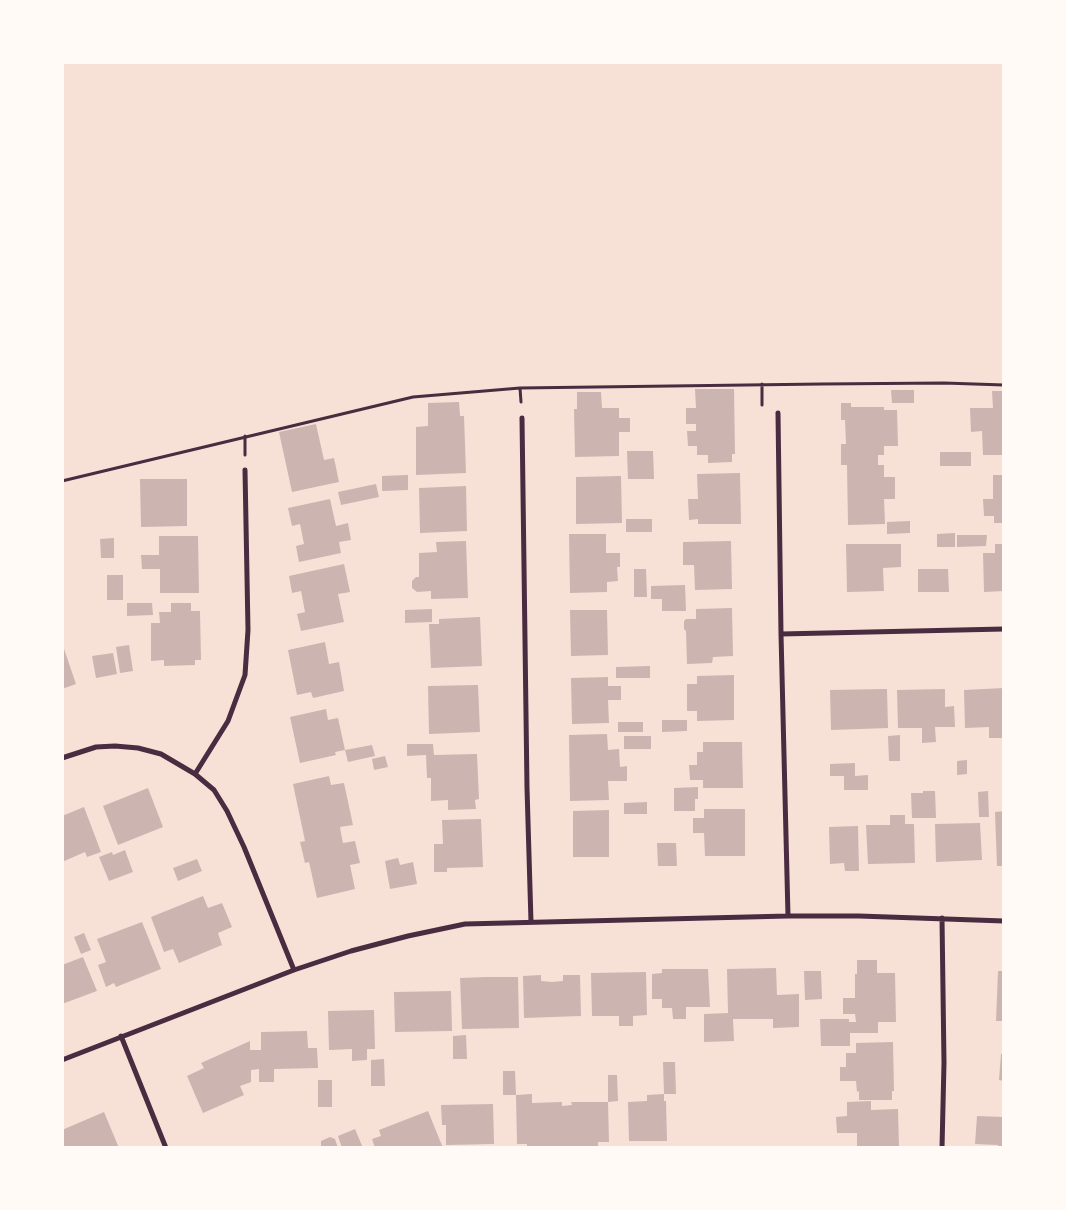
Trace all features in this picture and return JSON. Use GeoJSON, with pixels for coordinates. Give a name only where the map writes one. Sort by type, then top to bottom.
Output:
{"type":"FeatureCollection","features":[{"type":"Feature","properties":{"kind":"street"},"geometry":{"type":"LineString","coordinates":[[778,413],[788,916]]}},
{"type":"Feature","properties":{"kind":"street"},"geometry":{"type":"LineString","coordinates":[[522,418],[527,788],[531,922]]}},
{"type":"Feature","properties":{"kind":"street"},"geometry":{"type":"LineString","coordinates":[[195,774],[228,721],[245,675],[248,630],[245,470]]}},
{"type":"Feature","properties":{"kind":"street"},"geometry":{"type":"LineString","coordinates":[[781,634],[1004,629]]}},
{"type":"Feature","properties":{"kind":"street"},"geometry":{"type":"LineString","coordinates":[[62,758],[96,747],[138,748],[161,754],[195,774],[214,790],[227,811],[244,846],[294,970]]}},
{"type":"Feature","properties":{"kind":"street"},"geometry":{"type":"LineString","coordinates":[[62,1060],[294,970],[351,951],[465,924],[788,916],[942,918],[1004,921]]}},
{"type":"Feature","properties":{"kind":"street"},"geometry":{"type":"LineString","coordinates":[[942,918],[944,1063],[942,1148]]}},
{"type":"Feature","properties":{"kind":"street"},"geometry":{"type":"LineString","coordinates":[[121,1036],[166,1148]]}},
{"type":"Feature","properties":{"kind":"building"},"geometry":{"type":"Polygon","coordinates":[[[695,389],[734,389],[735,454],[732,454],[732,462],[708,463],[708,455],[697,455],[697,446],[688,446],[687,431],[696,431],[696,424],[686,424],[686,408],[696,408],[695,389]]]}},
{"type":"Feature","properties":{"kind":"building"},"geometry":{"type":"Polygon","coordinates":[[[891,390],[914,390],[914,403],[892,403],[891,390]]]}},
{"type":"Feature","properties":{"kind":"building"},"geometry":{"type":"Polygon","coordinates":[[[992,391],[1004,391],[1004,455],[983,455],[982,431],[971,432],[970,408],[993,408],[992,391]]]}},
{"type":"Feature","properties":{"kind":"building"},"geometry":{"type":"Polygon","coordinates":[[[577,392],[601,392],[602,408],[619,408],[619,418],[630,418],[630,432],[619,432],[619,456],[575,457],[574,409],[577,409],[577,392]]]}},
{"type":"Feature","properties":{"kind":"building"},"geometry":{"type":"Polygon","coordinates":[[[459,402],[460,416],[464,416],[466,473],[416,475],[416,427],[428,426],[428,403],[459,402]]]}},
{"type":"Feature","properties":{"kind":"building"},"geometry":{"type":"Polygon","coordinates":[[[841,403],[851,403],[851,407],[884,407],[884,410],[897,410],[898,446],[884,446],[884,455],[878,455],[878,465],[884,465],[884,477],[895,477],[895,499],[884,499],[885,524],[848,525],[847,465],[841,465],[841,444],[846,444],[845,420],[841,420],[841,403]]]}},
{"type":"Feature","properties":{"kind":"building"},"geometry":{"type":"Polygon","coordinates":[[[316,424],[324,460],[334,458],[339,482],[292,492],[279,432],[316,424]]]}},
{"type":"Feature","properties":{"kind":"building"},"geometry":{"type":"Polygon","coordinates":[[[627,451],[653,451],[654,479],[628,479],[627,451]]]}},
{"type":"Feature","properties":{"kind":"building"},"geometry":{"type":"Polygon","coordinates":[[[940,452],[971,452],[971,466],[940,466],[940,452]]]}},
{"type":"Feature","properties":{"kind":"building"},"geometry":{"type":"Polygon","coordinates":[[[740,473],[741,524],[698,524],[698,519],[689,520],[688,499],[698,499],[697,474],[740,473]]]}},
{"type":"Feature","properties":{"kind":"building"},"geometry":{"type":"Polygon","coordinates":[[[408,475],[408,490],[382,491],[382,476],[408,475]]]}},
{"type":"Feature","properties":{"kind":"building"},"geometry":{"type":"Polygon","coordinates":[[[993,475],[1004,475],[1004,523],[994,523],[994,516],[984,516],[983,499],[993,499],[993,475]]]}},
{"type":"Feature","properties":{"kind":"building"},"geometry":{"type":"Polygon","coordinates":[[[621,476],[622,523],[576,524],[576,477],[621,476]]]}},
{"type":"Feature","properties":{"kind":"building"},"geometry":{"type":"Polygon","coordinates":[[[140,479],[187,479],[187,526],[141,527],[140,479]]]}},
{"type":"Feature","properties":{"kind":"building"},"geometry":{"type":"Polygon","coordinates":[[[376,484],[379,497],[341,505],[338,492],[376,484]]]}},
{"type":"Feature","properties":{"kind":"building"},"geometry":{"type":"Polygon","coordinates":[[[466,486],[467,531],[420,533],[419,488],[466,486]]]}},
{"type":"Feature","properties":{"kind":"building"},"geometry":{"type":"Polygon","coordinates":[[[330,499],[336,526],[348,523],[351,540],[339,542],[341,553],[299,562],[296,546],[304,544],[300,524],[292,526],[288,508],[330,499]]]}},
{"type":"Feature","properties":{"kind":"building"},"geometry":{"type":"Polygon","coordinates":[[[626,519],[652,519],[652,532],[626,532],[626,519]]]}},
{"type":"Feature","properties":{"kind":"building"},"geometry":{"type":"Polygon","coordinates":[[[910,521],[910,533],[887,534],[887,522],[910,521]]]}},
{"type":"Feature","properties":{"kind":"building"},"geometry":{"type":"Polygon","coordinates":[[[955,533],[955,547],[937,547],[937,534],[955,533]]]}},
{"type":"Feature","properties":{"kind":"building"},"geometry":{"type":"Polygon","coordinates":[[[569,534],[606,534],[606,553],[620,553],[620,567],[617,567],[618,581],[607,582],[607,592],[570,593],[569,534]]]}},
{"type":"Feature","properties":{"kind":"building"},"geometry":{"type":"Polygon","coordinates":[[[957,535],[987,535],[986,546],[957,547],[957,535]]]}},
{"type":"Feature","properties":{"kind":"building"},"geometry":{"type":"Polygon","coordinates":[[[159,536],[198,536],[199,593],[160,593],[160,569],[142,569],[141,555],[159,555],[159,536]]]}},
{"type":"Feature","properties":{"kind":"building"},"geometry":{"type":"Polygon","coordinates":[[[114,538],[114,558],[101,558],[100,539],[114,538]]]}},
{"type":"Feature","properties":{"kind":"building"},"geometry":{"type":"Polygon","coordinates":[[[466,541],[468,598],[431,599],[431,591],[417,592],[412,588],[412,581],[419,577],[419,553],[437,552],[436,542],[466,541]]]}},
{"type":"Feature","properties":{"kind":"building"},"geometry":{"type":"Polygon","coordinates":[[[731,541],[732,589],[695,590],[694,565],[683,565],[683,542],[731,541]]]}},
{"type":"Feature","properties":{"kind":"building"},"geometry":{"type":"Polygon","coordinates":[[[846,544],[901,544],[901,567],[883,568],[884,591],[847,592],[846,544]]]}},
{"type":"Feature","properties":{"kind":"building"},"geometry":{"type":"Polygon","coordinates":[[[995,544],[1004,544],[1004,591],[984,592],[983,553],[995,553],[995,544]]]}},
{"type":"Feature","properties":{"kind":"building"},"geometry":{"type":"Polygon","coordinates":[[[344,564],[350,592],[338,594],[344,622],[301,631],[297,614],[305,612],[301,591],[292,593],[289,576],[344,564]]]}},
{"type":"Feature","properties":{"kind":"building"},"geometry":{"type":"Polygon","coordinates":[[[634,569],[646,569],[647,597],[634,597],[634,569]]]}},
{"type":"Feature","properties":{"kind":"building"},"geometry":{"type":"Polygon","coordinates":[[[918,569],[948,569],[949,592],[918,592],[918,569]]]}},
{"type":"Feature","properties":{"kind":"building"},"geometry":{"type":"Polygon","coordinates":[[[107,575],[123,575],[123,600],[107,600],[107,575]]]}},
{"type":"Feature","properties":{"kind":"building"},"geometry":{"type":"Polygon","coordinates":[[[685,585],[686,611],[662,611],[662,599],[651,599],[651,586],[685,585]]]}},
{"type":"Feature","properties":{"kind":"building"},"geometry":{"type":"Polygon","coordinates":[[[127,603],[152,603],[153,615],[127,616],[127,603]]]}},
{"type":"Feature","properties":{"kind":"building"},"geometry":{"type":"Polygon","coordinates":[[[171,603],[191,603],[191,611],[200,611],[201,660],[195,660],[195,665],[164,666],[164,660],[151,661],[151,623],[160,623],[159,612],[171,612],[171,603]]]}},
{"type":"Feature","properties":{"kind":"building"},"geometry":{"type":"Polygon","coordinates":[[[732,608],[733,656],[713,657],[712,663],[687,664],[684,621],[686,619],[696,619],[696,609],[732,608]]]}},
{"type":"Feature","properties":{"kind":"building"},"geometry":{"type":"Polygon","coordinates":[[[432,609],[432,622],[405,623],[405,610],[432,609]]]}},
{"type":"Feature","properties":{"kind":"building"},"geometry":{"type":"Polygon","coordinates":[[[570,610],[607,610],[608,655],[571,656],[570,610]]]}},
{"type":"Feature","properties":{"kind":"building"},"geometry":{"type":"Polygon","coordinates":[[[480,617],[482,666],[431,668],[429,624],[439,624],[439,619],[480,617]]]}},
{"type":"Feature","properties":{"kind":"building"},"geometry":{"type":"Polygon","coordinates":[[[325,642],[329,664],[339,662],[344,691],[313,698],[311,692],[297,695],[288,650],[325,642]]]}},
{"type":"Feature","properties":{"kind":"building"},"geometry":{"type":"Polygon","coordinates":[[[129,645],[133,671],[120,673],[116,647],[129,645]]]}},
{"type":"Feature","properties":{"kind":"building"},"geometry":{"type":"Polygon","coordinates":[[[62,647],[76,684],[62,689],[62,647]]]}},
{"type":"Feature","properties":{"kind":"building"},"geometry":{"type":"Polygon","coordinates":[[[113,653],[117,674],[96,678],[92,656],[113,653]]]}},
{"type":"Feature","properties":{"kind":"building"},"geometry":{"type":"Polygon","coordinates":[[[650,666],[650,678],[616,678],[616,667],[650,666]]]}},
{"type":"Feature","properties":{"kind":"building"},"geometry":{"type":"Polygon","coordinates":[[[734,675],[734,720],[697,721],[697,711],[687,711],[687,684],[697,684],[697,676],[734,675]]]}},
{"type":"Feature","properties":{"kind":"building"},"geometry":{"type":"Polygon","coordinates":[[[608,677],[608,686],[621,686],[621,700],[608,700],[609,723],[572,724],[571,678],[608,677]]]}},
{"type":"Feature","properties":{"kind":"building"},"geometry":{"type":"Polygon","coordinates":[[[478,685],[480,732],[429,734],[428,686],[478,685]]]}},
{"type":"Feature","properties":{"kind":"building"},"geometry":{"type":"Polygon","coordinates":[[[1004,688],[1004,738],[989,738],[989,727],[965,728],[964,690],[1004,688]]]}},
{"type":"Feature","properties":{"kind":"building"},"geometry":{"type":"Polygon","coordinates":[[[887,689],[888,728],[831,730],[830,690],[887,689]]]}},
{"type":"Feature","properties":{"kind":"building"},"geometry":{"type":"Polygon","coordinates":[[[945,689],[945,707],[954,706],[955,727],[935,727],[936,742],[922,743],[922,728],[898,728],[897,690],[945,689]]]}},
{"type":"Feature","properties":{"kind":"building"},"geometry":{"type":"Polygon","coordinates":[[[326,709],[328,720],[338,718],[345,750],[335,752],[336,755],[300,763],[290,717],[326,709]]]}},
{"type":"Feature","properties":{"kind":"building"},"geometry":{"type":"Polygon","coordinates":[[[662,720],[687,720],[687,731],[662,732],[662,720]]]}},
{"type":"Feature","properties":{"kind":"building"},"geometry":{"type":"Polygon","coordinates":[[[618,722],[643,722],[643,732],[618,732],[618,722]]]}},
{"type":"Feature","properties":{"kind":"building"},"geometry":{"type":"Polygon","coordinates":[[[607,734],[608,750],[619,749],[620,767],[627,766],[627,781],[608,781],[609,800],[570,801],[569,735],[607,734]]]}},
{"type":"Feature","properties":{"kind":"building"},"geometry":{"type":"Polygon","coordinates":[[[900,735],[900,761],[889,761],[888,736],[900,735]]]}},
{"type":"Feature","properties":{"kind":"building"},"geometry":{"type":"Polygon","coordinates":[[[624,736],[651,736],[651,749],[624,749],[624,736]]]}},
{"type":"Feature","properties":{"kind":"building"},"geometry":{"type":"Polygon","coordinates":[[[703,742],[742,742],[743,788],[703,788],[703,780],[690,780],[689,765],[697,765],[697,752],[703,752],[703,742]]]}},
{"type":"Feature","properties":{"kind":"building"},"geometry":{"type":"Polygon","coordinates":[[[407,744],[433,744],[434,755],[477,754],[479,799],[475,800],[476,809],[448,810],[448,800],[431,801],[431,778],[427,778],[426,755],[407,756],[407,744]]]}},
{"type":"Feature","properties":{"kind":"building"},"geometry":{"type":"Polygon","coordinates":[[[372,745],[375,756],[348,762],[345,750],[372,745]]]}},
{"type":"Feature","properties":{"kind":"building"},"geometry":{"type":"Polygon","coordinates":[[[385,756],[388,767],[374,770],[372,759],[385,756]]]}},
{"type":"Feature","properties":{"kind":"building"},"geometry":{"type":"Polygon","coordinates":[[[967,760],[967,774],[957,775],[957,761],[967,760]]]}},
{"type":"Feature","properties":{"kind":"building"},"geometry":{"type":"Polygon","coordinates":[[[855,763],[855,776],[868,775],[868,790],[844,790],[844,776],[830,776],[830,764],[855,763]]]}},
{"type":"Feature","properties":{"kind":"building"},"geometry":{"type":"Polygon","coordinates":[[[329,776],[331,785],[344,783],[353,825],[340,827],[343,843],[355,841],[360,863],[350,865],[355,889],[317,898],[309,862],[305,863],[300,842],[305,841],[293,784],[329,776]]]}},
{"type":"Feature","properties":{"kind":"building"},"geometry":{"type":"Polygon","coordinates":[[[698,787],[695,811],[674,811],[674,788],[698,787]]]}},
{"type":"Feature","properties":{"kind":"building"},"geometry":{"type":"Polygon","coordinates":[[[148,788],[163,827],[118,845],[103,806],[148,788]]]}},
{"type":"Feature","properties":{"kind":"building"},"geometry":{"type":"Polygon","coordinates":[[[923,791],[935,791],[936,818],[912,818],[911,793],[923,793],[923,791]]]}},
{"type":"Feature","properties":{"kind":"building"},"geometry":{"type":"Polygon","coordinates":[[[988,791],[989,817],[979,817],[978,792],[988,791]]]}},
{"type":"Feature","properties":{"kind":"building"},"geometry":{"type":"Polygon","coordinates":[[[647,802],[647,814],[624,814],[624,803],[647,802]]]}},
{"type":"Feature","properties":{"kind":"building"},"geometry":{"type":"Polygon","coordinates":[[[84,807],[101,852],[87,857],[85,852],[62,862],[62,816],[84,807]]]}},
{"type":"Feature","properties":{"kind":"building"},"geometry":{"type":"Polygon","coordinates":[[[704,809],[745,809],[745,856],[705,856],[704,833],[693,833],[693,818],[704,818],[704,809]]]}},
{"type":"Feature","properties":{"kind":"building"},"geometry":{"type":"Polygon","coordinates":[[[609,810],[609,857],[573,857],[573,811],[609,810]]]}},
{"type":"Feature","properties":{"kind":"building"},"geometry":{"type":"Polygon","coordinates":[[[1004,811],[1004,866],[997,866],[995,812],[1004,811]]]}},
{"type":"Feature","properties":{"kind":"building"},"geometry":{"type":"Polygon","coordinates":[[[890,815],[905,815],[905,824],[914,824],[915,863],[868,864],[866,825],[890,825],[890,815]]]}},
{"type":"Feature","properties":{"kind":"building"},"geometry":{"type":"Polygon","coordinates":[[[481,819],[483,867],[447,868],[447,872],[434,872],[434,844],[443,844],[442,820],[481,819]]]}},
{"type":"Feature","properties":{"kind":"building"},"geometry":{"type":"Polygon","coordinates":[[[980,823],[982,860],[936,862],[935,824],[980,823]]]}},
{"type":"Feature","properties":{"kind":"building"},"geometry":{"type":"Polygon","coordinates":[[[858,826],[859,871],[845,871],[844,863],[830,864],[829,827],[858,826]]]}},
{"type":"Feature","properties":{"kind":"building"},"geometry":{"type":"Polygon","coordinates":[[[657,843],[676,843],[677,866],[658,866],[657,843]]]}},
{"type":"Feature","properties":{"kind":"building"},"geometry":{"type":"Polygon","coordinates":[[[125,850],[133,872],[109,881],[99,857],[112,852],[113,855],[125,850]]]}},
{"type":"Feature","properties":{"kind":"building"},"geometry":{"type":"Polygon","coordinates":[[[398,858],[400,865],[413,862],[417,884],[390,889],[385,861],[398,858]]]}},
{"type":"Feature","properties":{"kind":"building"},"geometry":{"type":"Polygon","coordinates":[[[197,859],[202,871],[178,881],[173,868],[197,859]]]}},
{"type":"Feature","properties":{"kind":"building"},"geometry":{"type":"Polygon","coordinates":[[[203,896],[208,908],[222,903],[232,927],[218,933],[222,945],[179,963],[173,949],[164,952],[151,917],[203,896]]]}},
{"type":"Feature","properties":{"kind":"building"},"geometry":{"type":"Polygon","coordinates":[[[142,922],[161,969],[116,987],[114,983],[106,987],[98,965],[106,962],[97,939],[142,922]]]}},
{"type":"Feature","properties":{"kind":"building"},"geometry":{"type":"Polygon","coordinates":[[[84,933],[91,950],[81,954],[74,937],[84,933]]]}},
{"type":"Feature","properties":{"kind":"building"},"geometry":{"type":"Polygon","coordinates":[[[83,957],[97,991],[62,1004],[62,965],[83,957]]]}},
{"type":"Feature","properties":{"kind":"building"},"geometry":{"type":"Polygon","coordinates":[[[857,960],[877,960],[877,973],[895,973],[896,1022],[878,1022],[878,1033],[850,1033],[850,1046],[821,1046],[820,1019],[849,1019],[849,1022],[856,1022],[855,1014],[843,1014],[843,998],[855,998],[857,960]]]}},
{"type":"Feature","properties":{"kind":"building"},"geometry":{"type":"Polygon","coordinates":[[[776,968],[777,995],[799,994],[799,1027],[773,1028],[773,1019],[733,1019],[734,1041],[704,1042],[704,1014],[728,1013],[727,969],[776,968]]]}},
{"type":"Feature","properties":{"kind":"building"},"geometry":{"type":"Polygon","coordinates":[[[662,969],[708,969],[710,1007],[686,1007],[686,1019],[673,1019],[672,1008],[662,1008],[662,999],[652,999],[652,974],[662,973],[662,969]]]}},
{"type":"Feature","properties":{"kind":"building"},"geometry":{"type":"Polygon","coordinates":[[[804,971],[821,971],[822,999],[805,1000],[804,971]]]}},
{"type":"Feature","properties":{"kind":"building"},"geometry":{"type":"Polygon","coordinates":[[[998,971],[1004,971],[1004,1021],[996,1021],[998,971]]]}},
{"type":"Feature","properties":{"kind":"building"},"geometry":{"type":"Polygon","coordinates":[[[646,972],[647,1015],[633,1016],[633,1026],[619,1026],[619,1016],[592,1016],[591,973],[646,972]]]}},
{"type":"Feature","properties":{"kind":"building"},"geometry":{"type":"Polygon","coordinates":[[[541,975],[541,981],[552,982],[563,981],[563,975],[580,975],[581,1016],[524,1018],[523,976],[541,975]]]}},
{"type":"Feature","properties":{"kind":"building"},"geometry":{"type":"Polygon","coordinates":[[[518,977],[519,1028],[462,1029],[460,978],[518,977]]]}},
{"type":"Feature","properties":{"kind":"building"},"geometry":{"type":"Polygon","coordinates":[[[451,991],[452,1031],[395,1032],[394,992],[451,991]]]}},
{"type":"Feature","properties":{"kind":"building"},"geometry":{"type":"Polygon","coordinates":[[[374,1010],[375,1049],[367,1049],[367,1060],[352,1061],[352,1049],[329,1050],[328,1011],[374,1010]]]}},
{"type":"Feature","properties":{"kind":"building"},"geometry":{"type":"Polygon","coordinates":[[[307,1031],[308,1048],[317,1048],[318,1068],[274,1069],[274,1082],[259,1082],[259,1069],[251,1070],[251,1082],[240,1086],[244,1095],[203,1113],[187,1076],[204,1068],[201,1063],[250,1041],[250,1050],[261,1050],[261,1032],[307,1031]]]}},
{"type":"Feature","properties":{"kind":"building"},"geometry":{"type":"Polygon","coordinates":[[[466,1035],[467,1059],[453,1059],[453,1036],[466,1035]]]}},
{"type":"Feature","properties":{"kind":"building"},"geometry":{"type":"Polygon","coordinates":[[[893,1042],[894,1091],[892,1091],[892,1100],[859,1100],[856,1081],[840,1081],[840,1067],[846,1067],[846,1053],[856,1053],[856,1043],[893,1042]]]}},
{"type":"Feature","properties":{"kind":"building"},"geometry":{"type":"Polygon","coordinates":[[[1001,1054],[1004,1054],[1004,1081],[999,1080],[1001,1054]]]}},
{"type":"Feature","properties":{"kind":"building"},"geometry":{"type":"Polygon","coordinates":[[[384,1059],[385,1086],[371,1086],[371,1060],[384,1059]]]}},
{"type":"Feature","properties":{"kind":"building"},"geometry":{"type":"Polygon","coordinates":[[[663,1062],[675,1062],[676,1094],[664,1094],[663,1062]]]}},
{"type":"Feature","properties":{"kind":"building"},"geometry":{"type":"Polygon","coordinates":[[[503,1071],[515,1071],[516,1095],[503,1095],[503,1071]]]}},
{"type":"Feature","properties":{"kind":"building"},"geometry":{"type":"Polygon","coordinates":[[[608,1075],[617,1075],[618,1101],[608,1102],[608,1075]]]}},
{"type":"Feature","properties":{"kind":"building"},"geometry":{"type":"Polygon","coordinates":[[[318,1080],[332,1080],[332,1107],[318,1107],[318,1080]]]}},
{"type":"Feature","properties":{"kind":"building"},"geometry":{"type":"Polygon","coordinates":[[[532,1094],[532,1103],[562,1102],[562,1106],[572,1105],[571,1102],[608,1102],[609,1142],[598,1142],[598,1148],[527,1148],[527,1144],[517,1144],[516,1095],[532,1094]]]}},
{"type":"Feature","properties":{"kind":"building"},"geometry":{"type":"Polygon","coordinates":[[[664,1094],[664,1101],[666,1101],[667,1141],[629,1141],[628,1102],[647,1101],[647,1095],[664,1094]]]}},
{"type":"Feature","properties":{"kind":"building"},"geometry":{"type":"Polygon","coordinates":[[[871,1101],[871,1110],[898,1109],[899,1148],[857,1148],[857,1133],[837,1133],[836,1117],[847,1116],[847,1102],[871,1101]]]}},
{"type":"Feature","properties":{"kind":"building"},"geometry":{"type":"Polygon","coordinates":[[[493,1104],[494,1144],[446,1145],[446,1125],[442,1125],[441,1105],[493,1104]]]}},
{"type":"Feature","properties":{"kind":"building"},"geometry":{"type":"Polygon","coordinates":[[[428,1111],[443,1148],[375,1148],[372,1139],[381,1136],[379,1130],[428,1111]]]}},
{"type":"Feature","properties":{"kind":"building"},"geometry":{"type":"Polygon","coordinates":[[[104,1112],[119,1148],[62,1148],[62,1130],[104,1112]]]}},
{"type":"Feature","properties":{"kind":"building"},"geometry":{"type":"Polygon","coordinates":[[[977,1116],[1004,1117],[1004,1148],[998,1148],[998,1145],[975,1144],[977,1116]]]}},
{"type":"Feature","properties":{"kind":"building"},"geometry":{"type":"Polygon","coordinates":[[[355,1129],[363,1148],[342,1148],[338,1136],[355,1129]]]}},
{"type":"Feature","properties":{"kind":"building"},"geometry":{"type":"Polygon","coordinates":[[[330,1137],[335,1139],[338,1148],[321,1148],[321,1141],[330,1137]]]}}]}
